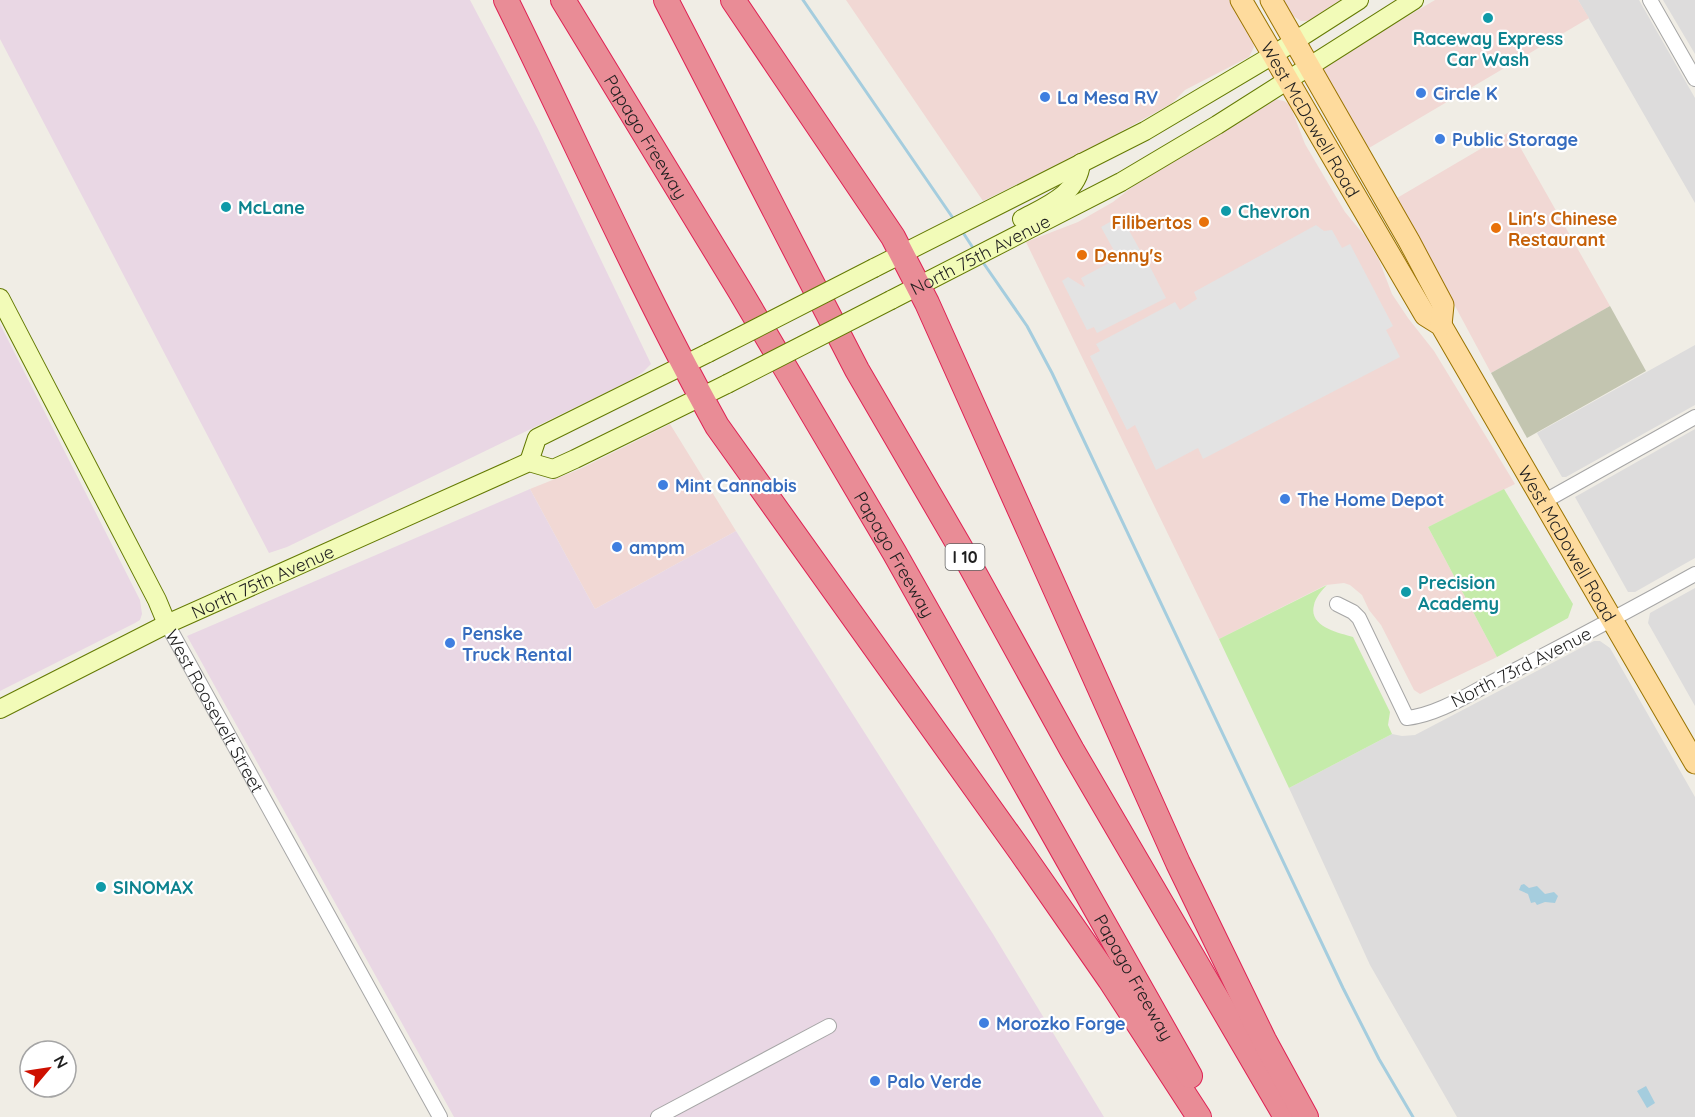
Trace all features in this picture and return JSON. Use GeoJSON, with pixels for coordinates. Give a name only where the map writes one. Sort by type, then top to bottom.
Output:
{"type":"FeatureCollection","features":[{"type":"Feature","properties":{"kind":"highway"},"geometry":{"type":"LineString","coordinates":[[506,0],[615,230],[683,366],[717,426],[1071,925],[1199,1117]]}},
{"type":"Feature","properties":{"kind":"highway","name":"Papago Freeway"},"geometry":{"type":"LineString","coordinates":[[563,0],[740,291],[894,552],[1213,1117]]}},
{"type":"Feature","properties":{"kind":"highway","name":"I 10"},"geometry":{"type":"LineString","coordinates":[[666,0],[857,370],[960,548],[1078,760],[1286,1117]]}},
{"type":"Feature","properties":{"kind":"highway"},"geometry":{"type":"LineString","coordinates":[[733,0],[893,237],[918,286],[1173,852],[1264,1040],[1306,1117]]}},
{"type":"Feature","properties":{"kind":"main road","name":"West McDowell Road"},"geometry":{"type":"LineString","coordinates":[[1241,0],[1425,315],[1441,324],[1613,619],[1689,739],[1695,763]]}},
{"type":"Feature","properties":{"kind":"main road","name":"West McDowell Road"},"geometry":{"type":"LineString","coordinates":[[1271,0],[1410,241],[1443,305],[1441,324]]}},
{"type":"Feature","properties":{"kind":"main road","name":"North 75th Avenue"},"geometry":{"type":"LineString","coordinates":[[529,462],[537,438],[988,212],[1175,114],[1359,0]]}},
{"type":"Feature","properties":{"kind":"main road","name":"North 75th Avenue"},"geometry":{"type":"LineString","coordinates":[[0,709],[167,624],[529,462],[553,469],[727,384],[1121,182],[1414,0]]}},
{"type":"Feature","properties":{"kind":"main road"},"geometry":{"type":"LineString","coordinates":[[998,244],[1015,224],[1064,195],[1078,177],[1081,164]]}},
{"type":"Feature","properties":{"kind":"main road","name":"West Roosevelt Street"},"geometry":{"type":"LineString","coordinates":[[0,298],[158,600],[167,624]]}},
{"type":"Feature","properties":{"kind":"street"},"geometry":{"type":"LineString","coordinates":[[1650,0],[1694,74]]}},
{"type":"Feature","properties":{"kind":"street"},"geometry":{"type":"LineString","coordinates":[[1545,501],[1695,417]]}},
{"type":"Feature","properties":{"kind":"street","name":"North 73rd Avenue"},"geometry":{"type":"LineString","coordinates":[[1337,604],[1353,612],[1359,618],[1407,718],[1424,716],[1452,703],[1695,574]]}},
{"type":"Feature","properties":{"kind":"street","name":"West Roosevelt Street"},"geometry":{"type":"LineString","coordinates":[[167,624],[440,1117]]}},
{"type":"Feature","properties":{"kind":"street"},"geometry":{"type":"LineString","coordinates":[[658,1117],[829,1026]]}},
{"type":"Feature","properties":{"kind":"shaded area"},"geometry":{"type":"Polygon","coordinates":[[[0,0],[470,0],[538,129],[651,364],[630,381],[287,547],[269,553],[0,39],[0,0]]]}},
{"type":"Feature","properties":{"kind":"shaded area","name":"La Mesa RV"},"geometry":{"type":"Polygon","coordinates":[[[846,0],[1229,0],[1252,39],[1254,47],[1249,57],[1185,90],[1171,104],[1093,147],[983,201],[846,0]]]}},
{"type":"Feature","properties":{"kind":"shaded area"},"geometry":{"type":"Polygon","coordinates":[[[1283,0],[1341,0],[1308,21],[1301,21],[1293,16],[1283,0]]]}},
{"type":"Feature","properties":{"kind":"shaded area"},"geometry":{"type":"Polygon","coordinates":[[[1435,0],[1578,0],[1589,18],[1369,148],[1322,67],[1435,0]]]}},
{"type":"Feature","properties":{"kind":"shaded area"},"geometry":{"type":"Polygon","coordinates":[[[1578,0],[1639,0],[1695,98],[1695,203],[1578,0]]]}},
{"type":"Feature","properties":{"kind":"shaded area"},"geometry":{"type":"Polygon","coordinates":[[[1663,0],[1695,0],[1695,54],[1663,0]]]}},
{"type":"Feature","properties":{"kind":"shaded area"},"geometry":{"type":"Polygon","coordinates":[[[1274,99],[1290,105],[1305,144],[1345,212],[1365,236],[1379,260],[1392,294],[1434,351],[1515,484],[1428,527],[1497,657],[1420,694],[1414,690],[1381,625],[1369,610],[1362,595],[1344,583],[1326,585],[1219,639],[1026,242],[1078,222],[1113,202],[1141,180],[1274,99]]]}},
{"type":"Feature","properties":{"kind":"shaded area"},"geometry":{"type":"Polygon","coordinates":[[[1511,131],[1610,306],[1491,373],[1397,198],[1511,131]]]}},
{"type":"Feature","properties":{"kind":"shaded area"},"geometry":{"type":"Polygon","coordinates":[[[1110,222],[1117,230],[1126,225],[1141,252],[1134,256],[1146,259],[1166,298],[1097,333],[1094,327],[1087,330],[1062,281],[1068,277],[1084,287],[1081,278],[1118,258],[1101,227],[1110,222]]]}},
{"type":"Feature","properties":{"kind":"shaded area"},"geometry":{"type":"Polygon","coordinates":[[[1316,225],[1324,231],[1332,230],[1342,248],[1350,244],[1393,326],[1386,330],[1400,357],[1203,459],[1198,448],[1156,470],[1135,425],[1127,430],[1090,356],[1100,351],[1096,344],[1175,302],[1180,310],[1197,299],[1194,292],[1316,225]]]}},
{"type":"Feature","properties":{"kind":"shaded area"},"geometry":{"type":"Polygon","coordinates":[[[1610,306],[1646,371],[1527,438],[1491,373],[1610,306]]]}},
{"type":"Feature","properties":{"kind":"shaded area"},"geometry":{"type":"Polygon","coordinates":[[[0,324],[140,600],[142,614],[140,620],[135,623],[0,691],[0,324]]]}},
{"type":"Feature","properties":{"kind":"shaded area"},"geometry":{"type":"Polygon","coordinates":[[[1695,345],[1695,405],[1566,477],[1562,477],[1537,433],[1695,345]]]}},
{"type":"Feature","properties":{"kind":"shaded area"},"geometry":{"type":"Polygon","coordinates":[[[670,424],[736,531],[595,609],[530,489],[580,469],[670,424]]]}},
{"type":"Feature","properties":{"kind":"shaded area"},"geometry":{"type":"Polygon","coordinates":[[[1695,429],[1695,558],[1635,592],[1628,592],[1575,497],[1695,429]]]}},
{"type":"Feature","properties":{"kind":"shaded area"},"geometry":{"type":"Polygon","coordinates":[[[530,489],[595,609],[736,531],[993,934],[1104,1117],[454,1117],[187,636],[530,489]]]}},
{"type":"Feature","properties":{"kind":"shaded area"},"geometry":{"type":"Polygon","coordinates":[[[1695,588],[1695,706],[1648,623],[1650,613],[1695,588]]]}},
{"type":"Feature","properties":{"kind":"shaded area"},"geometry":{"type":"Polygon","coordinates":[[[1594,641],[1600,641],[1610,648],[1695,797],[1695,1117],[1457,1117],[1370,965],[1289,788],[1392,734],[1415,735],[1594,641]]]}},
{"type":"Feature","properties":{"kind":"green space"},"geometry":{"type":"Polygon","coordinates":[[[1504,489],[1573,604],[1568,618],[1497,657],[1428,527],[1504,489]]]}},
{"type":"Feature","properties":{"kind":"green space"},"geometry":{"type":"Polygon","coordinates":[[[1327,585],[1315,602],[1313,613],[1320,624],[1326,628],[1353,637],[1390,712],[1388,725],[1392,734],[1289,788],[1219,639],[1327,585]]]}},
{"type":"Feature","properties":{"kind":"water"},"geometry":{"type":"Polygon","coordinates":[[[1524,884],[1529,888],[1537,886],[1545,894],[1554,892],[1558,896],[1555,903],[1545,902],[1537,905],[1535,902],[1531,903],[1528,894],[1519,890],[1524,884]]]}},
{"type":"Feature","properties":{"kind":"water"},"geometry":{"type":"Polygon","coordinates":[[[1646,1086],[1655,1103],[1647,1108],[1637,1091],[1646,1086]]]}},
{"type":"Feature","properties":{"kind":"waterway"},"geometry":{"type":"LineString","coordinates":[[803,0],[955,221]]}},
{"type":"Feature","properties":{"kind":"waterway"},"geometry":{"type":"LineString","coordinates":[[962,231],[975,251]]}},
{"type":"Feature","properties":{"kind":"waterway"},"geometry":{"type":"LineString","coordinates":[[982,261],[1027,326],[1052,373],[1343,988],[1379,1059],[1413,1117]]}},
{"type":"Feature","properties":{"kind":"place","name":"Raceway Express Car Wash"},"geometry":{"type":"Point","coordinates":[1488,18]}},
{"type":"Feature","properties":{"kind":"place","name":"Circle K"},"geometry":{"type":"Point","coordinates":[1421,93]}},
{"type":"Feature","properties":{"kind":"place","name":"La Mesa RV"},"geometry":{"type":"Point","coordinates":[1045,97]}},
{"type":"Feature","properties":{"kind":"place","name":"Public Storage"},"geometry":{"type":"Point","coordinates":[1440,139]}},
{"type":"Feature","properties":{"kind":"place","name":"McLane"},"geometry":{"type":"Point","coordinates":[226,207]}},
{"type":"Feature","properties":{"kind":"place","name":"Chevron"},"geometry":{"type":"Point","coordinates":[1226,211]}},
{"type":"Feature","properties":{"kind":"place","name":"Filibertos"},"geometry":{"type":"Point","coordinates":[1204,222]}},
{"type":"Feature","properties":{"kind":"place","name":"Lin's Chinese Restaurant"},"geometry":{"type":"Point","coordinates":[1496,228]}},
{"type":"Feature","properties":{"kind":"place","name":"Denny's"},"geometry":{"type":"Point","coordinates":[1082,255]}},
{"type":"Feature","properties":{"kind":"place","name":"Mint Cannabis"},"geometry":{"type":"Point","coordinates":[663,485]}},
{"type":"Feature","properties":{"kind":"place","name":"The Home Depot"},"geometry":{"type":"Point","coordinates":[1285,499]}},
{"type":"Feature","properties":{"kind":"place","name":"ampm"},"geometry":{"type":"Point","coordinates":[617,547]}},
{"type":"Feature","properties":{"kind":"place","name":"Precision Academy"},"geometry":{"type":"Point","coordinates":[1406,592]}},
{"type":"Feature","properties":{"kind":"place","name":"Penske Truck Rental"},"geometry":{"type":"Point","coordinates":[450,643]}},
{"type":"Feature","properties":{"kind":"place","name":"SINOMAX"},"geometry":{"type":"Point","coordinates":[101,887]}},
{"type":"Feature","properties":{"kind":"place","name":"Morozko Forge"},"geometry":{"type":"Point","coordinates":[984,1023]}},
{"type":"Feature","properties":{"kind":"place","name":"Palo Verde"},"geometry":{"type":"Point","coordinates":[875,1081]}}]}
